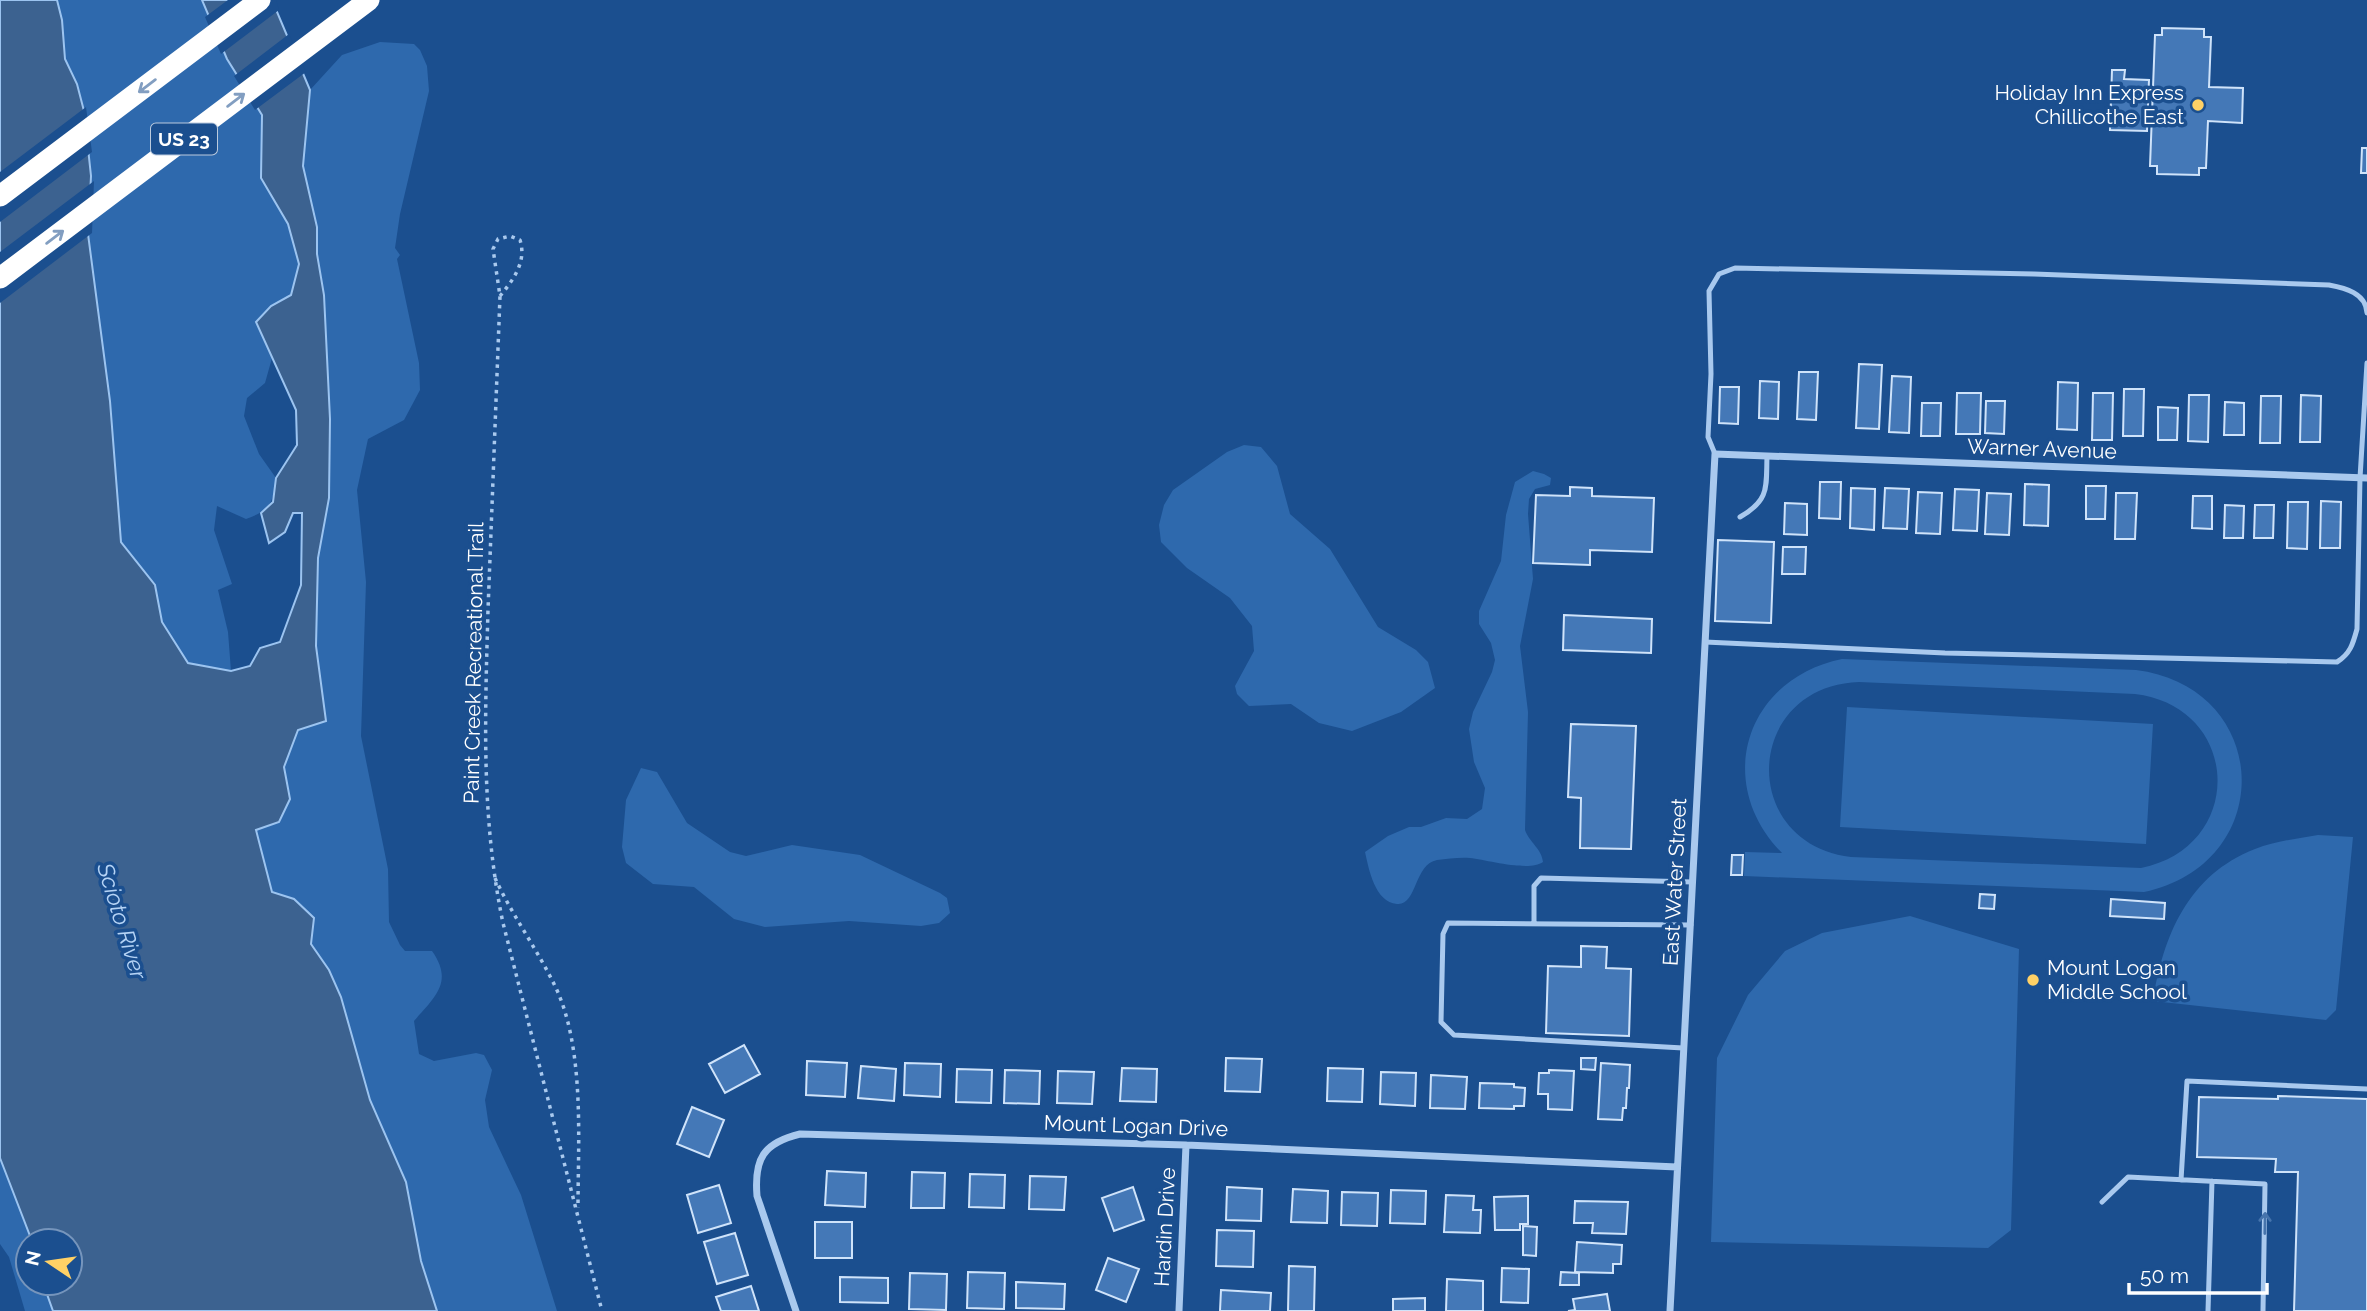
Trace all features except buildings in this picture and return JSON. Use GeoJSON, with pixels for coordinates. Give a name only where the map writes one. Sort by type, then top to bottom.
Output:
{"type":"FeatureCollection","features":[{"type":"Feature","properties":{"kind":"highway"},"geometry":{"type":"LineString","coordinates":[[0,196],[260,0]]}},
{"type":"Feature","properties":{"kind":"highway","name":"US 23"},"geometry":{"type":"LineString","coordinates":[[0,278],[369,0]]}},
{"type":"Feature","properties":{"kind":"street","name":"Warner Avenue"},"geometry":{"type":"LineString","coordinates":[[1715,454],[2364,478]]}},
{"type":"Feature","properties":{"kind":"street","name":"East Water Street"},"geometry":{"type":"LineString","coordinates":[[1670,1311],[1715,454]]}},
{"type":"Feature","properties":{"kind":"street","name":"Mount Logan Drive"},"geometry":{"type":"LineString","coordinates":[[796,1311],[757,1196],[756,1178],[759,1161],[768,1148],[783,1138],[800,1134],[1186,1145],[1677,1167]]}},
{"type":"Feature","properties":{"kind":"street","name":"Hardin Drive"},"geometry":{"type":"LineString","coordinates":[[1179,1311],[1186,1145]]}},
{"type":"Feature","properties":{"kind":"lane"},"geometry":{"type":"LineString","coordinates":[[1715,454],[1708,437],[1711,374],[1709,291],[1719,274],[1735,268],[2034,274],[2329,285],[2347,288],[2361,298],[2367,306],[2367,313]]}},
{"type":"Feature","properties":{"kind":"lane"},"geometry":{"type":"LineString","coordinates":[[1705,642],[1945,653],[2337,663],[2353,645],[2357,629],[2367,363]]}},
{"type":"Feature","properties":{"kind":"lane"},"geometry":{"type":"LineString","coordinates":[[1740,517],[1756,508],[1763,498],[1767,456]]}},
{"type":"Feature","properties":{"kind":"lane"},"geometry":{"type":"LineString","coordinates":[[1534,924],[1534,886],[1541,878],[1693,882]]}},
{"type":"Feature","properties":{"kind":"lane"},"geometry":{"type":"LineString","coordinates":[[1683,1048],[1454,1035],[1441,1022],[1443,934],[1448,923],[1691,925]]}},
{"type":"Feature","properties":{"kind":"lane"},"geometry":{"type":"LineString","coordinates":[[2182,1180],[2187,1081],[2367,1089]]}},
{"type":"Feature","properties":{"kind":"lane"},"geometry":{"type":"LineString","coordinates":[[2102,1202],[2128,1177],[2265,1184],[2263,1311]]}},
{"type":"Feature","properties":{"kind":"lane"},"geometry":{"type":"LineString","coordinates":[[2208,1311],[2212,1181]]}},
{"type":"Feature","properties":{"kind":"path","name":"Paint Creek Recreational Trail"},"geometry":{"type":"LineString","coordinates":[[500,296],[520,266],[523,251],[520,240],[510,236],[498,239],[493,249],[500,296],[485,720],[486,802],[492,873],[602,1311]]}},
{"type":"Feature","properties":{"kind":"path"},"geometry":{"type":"LineString","coordinates":[[492,873],[510,911],[555,986],[566,1016],[572,1045],[578,1117],[578,1217]]}},
{"type":"Feature","properties":{"kind":"shaded area"},"geometry":{"type":"Polygon","coordinates":[[[57,0],[202,0],[227,59],[262,115],[261,178],[288,224],[299,264],[291,295],[271,306],[256,322],[272,358],[265,383],[247,398],[244,416],[259,454],[276,478],[272,500],[266,509],[246,519],[217,506],[214,530],[232,584],[218,590],[228,632],[231,671],[188,664],[162,622],[155,585],[121,542],[110,401],[88,234],[84,112],[77,84],[65,59],[62,20],[57,0]]]}},
{"type":"Feature","properties":{"kind":"shaded area"},"geometry":{"type":"Polygon","coordinates":[[[380,42],[414,44],[420,50],[427,66],[429,91],[400,214],[395,248],[400,255],[397,259],[419,363],[420,390],[404,420],[368,439],[357,490],[366,582],[361,736],[388,869],[389,922],[405,951],[432,951],[441,972],[439,989],[414,1021],[419,1054],[434,1061],[476,1053],[484,1055],[492,1070],[485,1100],[489,1127],[521,1195],[557,1311],[437,1311],[421,1261],[406,1182],[370,1100],[329,970],[311,944],[314,918],[294,899],[272,892],[256,829],[279,822],[290,800],[284,768],[298,730],[326,720],[316,646],[318,558],[329,498],[330,419],[324,295],[317,254],[317,227],[303,166],[310,90],[342,55],[380,42]]]}},
{"type":"Feature","properties":{"kind":"shaded area"},"geometry":{"type":"Polygon","coordinates":[[[1244,445],[1261,447],[1277,466],[1290,514],[1330,549],[1378,627],[1416,650],[1428,662],[1435,688],[1401,712],[1352,731],[1319,723],[1291,704],[1249,706],[1237,694],[1235,686],[1254,651],[1252,626],[1230,598],[1187,568],[1161,542],[1159,525],[1164,505],[1173,490],[1227,452],[1244,445]]]}},
{"type":"Feature","properties":{"kind":"shaded area"},"geometry":{"type":"Polygon","coordinates":[[[1533,471],[1551,478],[1550,485],[1535,489],[1529,499],[1533,579],[1520,646],[1528,712],[1525,830],[1543,862],[1528,866],[1470,858],[1437,860],[1424,869],[1404,903],[1389,902],[1374,884],[1365,852],[1388,836],[1409,827],[1421,827],[1446,818],[1467,819],[1482,809],[1485,788],[1474,762],[1469,729],[1473,712],[1495,660],[1491,643],[1479,624],[1479,611],[1501,561],[1506,515],[1515,482],[1533,471]]]}},
{"type":"Feature","properties":{"kind":"shaded area"},"geometry":{"type":"Polygon","coordinates":[[[1842,659],[2136,670],[2181,683],[2214,708],[2234,740],[2242,776],[2237,813],[2219,847],[2188,875],[2144,892],[1744,876],[1745,852],[1782,853],[1761,825],[1749,796],[1745,766],[1750,737],[1762,711],[1782,688],[1809,670],[1842,659]],[[1859,682],[1821,690],[1793,709],[1776,735],[1769,766],[1773,797],[1788,824],[1814,846],[1851,857],[2141,868],[2175,855],[2199,834],[2213,807],[2218,778],[2212,749],[2196,724],[2170,704],[2135,694],[1859,682]]]}},
{"type":"Feature","properties":{"kind":"shaded area"},"geometry":{"type":"Polygon","coordinates":[[[1847,707],[2153,724],[2146,844],[1840,827],[1847,707]]]}},
{"type":"Feature","properties":{"kind":"shaded area"},"geometry":{"type":"Polygon","coordinates":[[[641,768],[657,772],[687,823],[730,852],[746,856],[792,845],[860,855],[940,893],[947,898],[950,913],[939,923],[921,926],[849,921],[765,927],[734,919],[694,887],[653,884],[626,863],[622,847],[626,800],[641,768]]]}},
{"type":"Feature","properties":{"kind":"shaded area"},"geometry":{"type":"Polygon","coordinates":[[[2318,835],[2353,837],[2336,1010],[2326,1020],[2153,1001],[2172,931],[2196,891],[2232,860],[2255,849],[2318,835]]]}},
{"type":"Feature","properties":{"kind":"shaded area"},"geometry":{"type":"Polygon","coordinates":[[[1910,916],[2019,949],[2011,1230],[1988,1248],[1711,1242],[1717,1058],[1748,995],[1785,951],[1822,933],[1910,916]]]}},
{"type":"Feature","properties":{"kind":"shaded area"},"geometry":{"type":"Polygon","coordinates":[[[0,1158],[27,1227],[14,1227],[14,1274],[9,1257],[0,1244],[0,1158]]]}},
{"type":"Feature","properties":{"kind":"shaded area"},"geometry":{"type":"Polygon","coordinates":[[[21,1297],[48,1297],[53,1311],[25,1311],[21,1297]]]}},
{"type":"Feature","properties":{"kind":"water","name":"Scioto River"},"geometry":{"type":"Polygon","coordinates":[[[0,0],[57,0],[62,20],[65,59],[77,84],[84,111],[91,176],[88,234],[110,401],[121,542],[155,585],[162,622],[188,663],[231,671],[250,666],[260,648],[280,642],[301,585],[302,513],[293,513],[285,532],[269,543],[261,513],[273,502],[276,478],[297,445],[296,410],[256,322],[271,306],[291,295],[299,264],[288,224],[261,178],[262,115],[227,59],[202,0],[272,0],[310,90],[303,166],[317,227],[317,254],[324,295],[330,419],[329,498],[318,558],[316,646],[326,721],[298,730],[284,767],[290,799],[279,822],[256,830],[272,892],[294,899],[314,918],[311,944],[329,970],[341,997],[370,1100],[406,1182],[421,1261],[437,1311],[53,1311],[48,1297],[84,1297],[84,1227],[27,1227],[0,1158],[0,0]]]}},
{"type":"Feature","properties":{"kind":"pier"},"geometry":{"type":"Polygon","coordinates":[[[228,0],[276,0],[279,10],[221,54],[205,17],[228,0]]]}},
{"type":"Feature","properties":{"kind":"pier"},"geometry":{"type":"Polygon","coordinates":[[[289,34],[306,72],[255,110],[234,76],[289,34]]]}},
{"type":"Feature","properties":{"kind":"pier"},"geometry":{"type":"Polygon","coordinates":[[[86,107],[92,152],[0,222],[0,172],[86,107]]]}},
{"type":"Feature","properties":{"kind":"pier"},"geometry":{"type":"Polygon","coordinates":[[[94,181],[92,233],[0,303],[0,252],[94,181]]]}},
{"type":"Feature","properties":{"kind":"place","name":"Holiday Inn Express Chillicothe East"},"geometry":{"type":"Point","coordinates":[2198,105]}},
{"type":"Feature","properties":{"kind":"place","name":"Mount Logan Middle School"},"geometry":{"type":"Point","coordinates":[2033,980]}}]}
